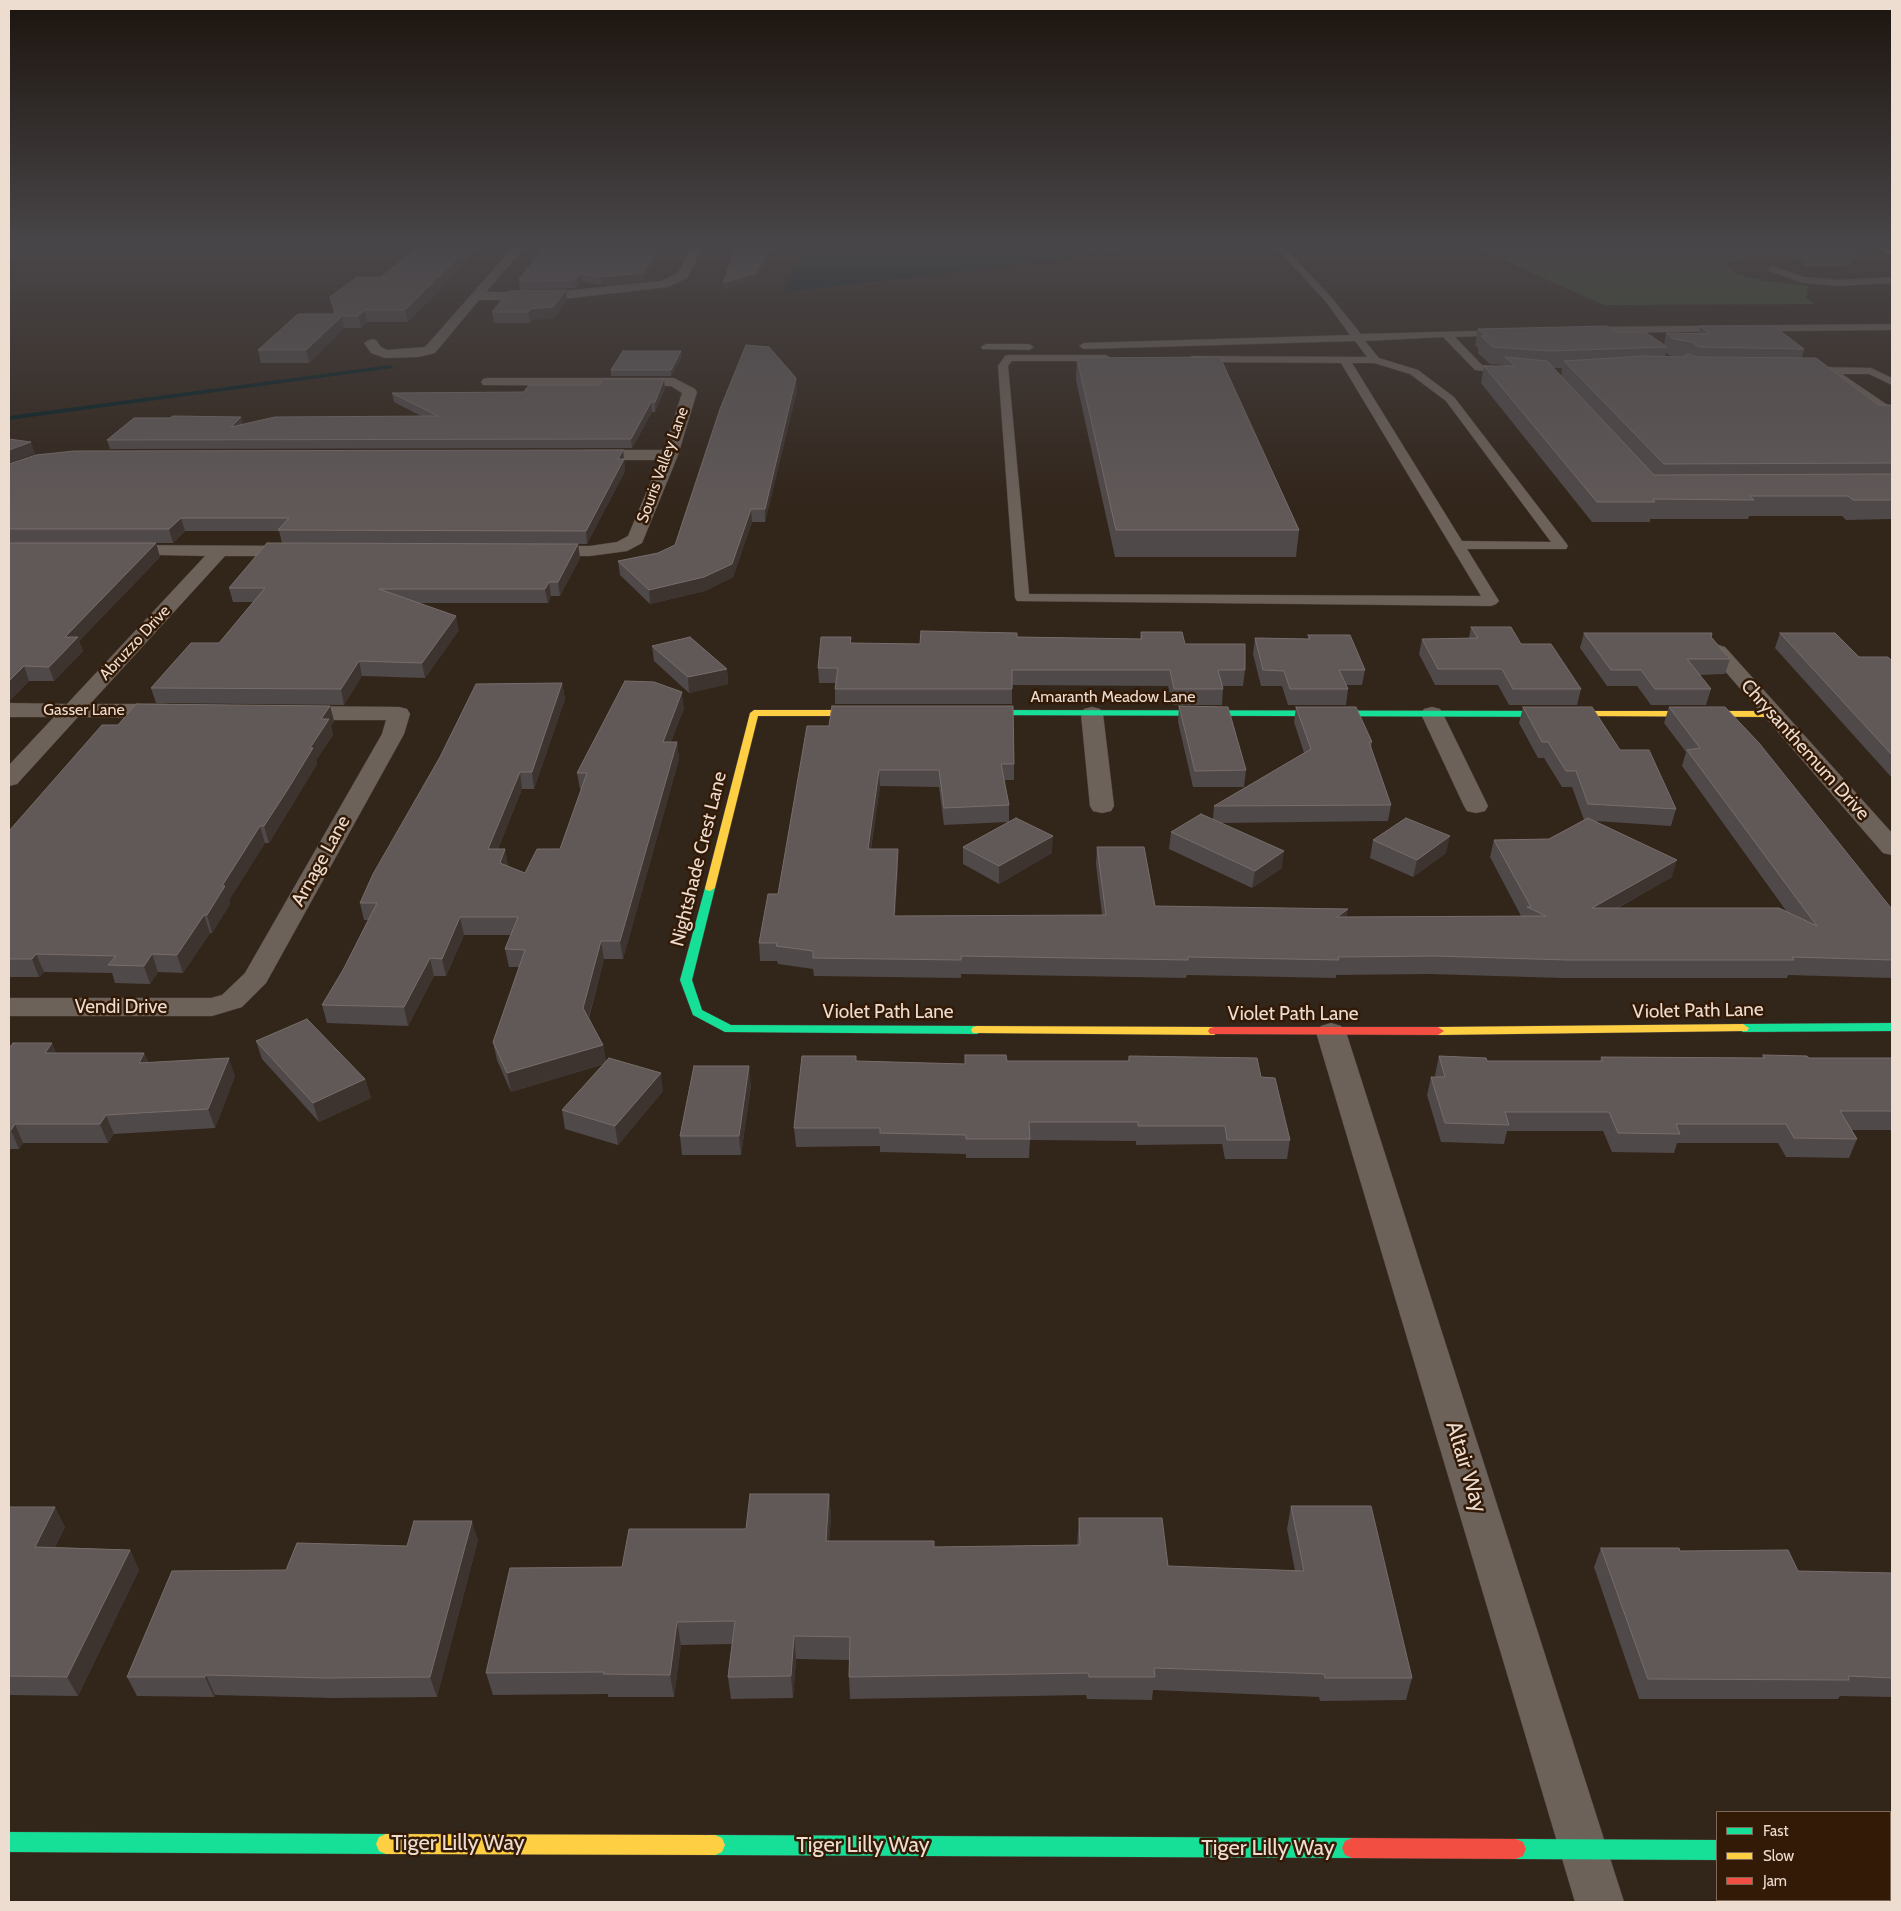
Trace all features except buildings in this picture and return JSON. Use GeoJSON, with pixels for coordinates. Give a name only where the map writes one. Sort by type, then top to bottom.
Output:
{"type":"FeatureCollection","features":[{"type":"Feature","properties":{"kind":"street"},"geometry":{"type":"LineString","coordinates":[[371,343],[376,350],[385,354],[418,353],[430,350],[444,334]]}},
{"type":"Feature","properties":{"kind":"street","name":"Souris Valley Lane"},"geometry":{"type":"LineString","coordinates":[[488,382],[674,382],[690,392],[670,455],[636,539],[621,547],[590,551],[520,551]]}},
{"type":"Feature","properties":{"kind":"street"},"geometry":{"type":"LineString","coordinates":[[571,455],[670,455]]}},
{"type":"Feature","properties":{"kind":"street"},"geometry":{"type":"LineString","coordinates":[[105,550],[320,551]]}},
{"type":"Feature","properties":{"kind":"street","name":"Abruzzo Drive"},"geometry":{"type":"LineString","coordinates":[[9,779],[220,551]]}},
{"type":"Feature","properties":{"kind":"street","name":"Chrysanthemum Drive"},"geometry":{"type":"LineString","coordinates":[[1718,651],[1892,848]]}},
{"type":"Feature","properties":{"kind":"street","name":"Gasser Lane"},"geometry":{"type":"LineString","coordinates":[[9,710],[182,711]]}},
{"type":"Feature","properties":{"kind":"street","name":"Arnage Lane"},"geometry":{"type":"LineString","coordinates":[[232,1001],[256,977],[392,734],[399,714],[271,712]]}},
{"type":"Feature","properties":{"kind":"street","name":"Nightshade Crest Lane"},"geometry":{"type":"LineString","coordinates":[[697,1012],[686,980],[754,713],[883,713]]}},
{"type":"Feature","properties":{"kind":"street","name":"Amaranth Meadow Lane"},"geometry":{"type":"LineString","coordinates":[[963,713],[1772,714]]}},
{"type":"Feature","properties":{"kind":"street"},"geometry":{"type":"LineString","coordinates":[[1092,714],[1102,806]]}},
{"type":"Feature","properties":{"kind":"street"},"geometry":{"type":"LineString","coordinates":[[1432,714],[1476,806]]}},
{"type":"Feature","properties":{"kind":"street","name":"Vendi Drive"},"geometry":{"type":"LineString","coordinates":[[9,1007],[212,1007],[232,1001]]}},
{"type":"Feature","properties":{"kind":"street","name":"Violet Path Lane"},"geometry":{"type":"LineString","coordinates":[[697,1012],[729,1029],[1331,1032],[1892,1027]]}},
{"type":"Feature","properties":{"kind":"street","name":"Altair Way"},"geometry":{"type":"LineString","coordinates":[[1331,1032],[1600,1902]]}},
{"type":"Feature","properties":{"kind":"street","name":"Tiger Lilly Way"},"geometry":{"type":"LineString","coordinates":[[9,1842],[1716,1850]]}},
{"type":"Feature","properties":{"kind":"lane"},"geometry":{"type":"LineString","coordinates":[[1355,334],[1375,360]]}},
{"type":"Feature","properties":{"kind":"lane"},"geometry":{"type":"LineString","coordinates":[[1074,346],[1442,334]]}},
{"type":"Feature","properties":{"kind":"lane"},"geometry":{"type":"LineString","coordinates":[[1446,334],[1479,368],[1528,372]]}},
{"type":"Feature","properties":{"kind":"lane"},"geometry":{"type":"LineString","coordinates":[[1643,334],[1661,335],[1668,341]]}},
{"type":"Feature","properties":{"kind":"lane"},"geometry":{"type":"LineString","coordinates":[[1008,352],[1036,346]]}},
{"type":"Feature","properties":{"kind":"lane"},"geometry":{"type":"LineString","coordinates":[[986,347],[1008,352],[1118,358]]}},
{"type":"Feature","properties":{"kind":"lane"},"geometry":{"type":"LineString","coordinates":[[1008,352],[1003,366],[1022,598],[1491,601],[1345,360]]}},
{"type":"Feature","properties":{"kind":"lane"},"geometry":{"type":"LineString","coordinates":[[1177,359],[1375,360],[1414,372],[1450,399],[1561,546],[1458,545]]}},
{"type":"Feature","properties":{"kind":"lane"},"geometry":{"type":"LineString","coordinates":[[1812,370],[1872,370],[1892,382]]}},
{"type":"Feature","properties":{"kind":"lane"},"geometry":{"type":"LineString","coordinates":[[1830,370],[1892,412]]}},
{"type":"Feature","properties":{"kind":"waterway"},"geometry":{"type":"LineString","coordinates":[[9,418],[391,367]]}},
{"type":"Feature","properties":{"kind":"traffic: fast"},"geometry":{"type":"LineString","coordinates":[[975,713],[1580,714]]}},
{"type":"Feature","properties":{"kind":"traffic: fast"},"geometry":{"type":"LineString","coordinates":[[710,888],[686,980],[697,1012],[729,1029],[977,1030]]}},
{"type":"Feature","properties":{"kind":"traffic: fast"},"geometry":{"type":"LineString","coordinates":[[1743,1028],[1892,1027]]}},
{"type":"Feature","properties":{"kind":"traffic: fast"},"geometry":{"type":"LineString","coordinates":[[9,1842],[386,1844]]}},
{"type":"Feature","properties":{"kind":"traffic: fast"},"geometry":{"type":"LineString","coordinates":[[715,1845],[1352,1848]]}},
{"type":"Feature","properties":{"kind":"traffic: fast"},"geometry":{"type":"LineString","coordinates":[[1516,1849],[1716,1850]]}},
{"type":"Feature","properties":{"kind":"traffic: slow"},"geometry":{"type":"LineString","coordinates":[[710,888],[754,713],[869,713]]}},
{"type":"Feature","properties":{"kind":"traffic: slow"},"geometry":{"type":"LineString","coordinates":[[1580,714],[1772,714]]}},
{"type":"Feature","properties":{"kind":"traffic: slow"},"geometry":{"type":"LineString","coordinates":[[1438,1031],[1743,1028]]}},
{"type":"Feature","properties":{"kind":"traffic: slow"},"geometry":{"type":"LineString","coordinates":[[977,1030],[1214,1031]]}},
{"type":"Feature","properties":{"kind":"traffic: slow"},"geometry":{"type":"LineString","coordinates":[[386,1844],[715,1845]]}},
{"type":"Feature","properties":{"kind":"traffic: jam"},"geometry":{"type":"LineString","coordinates":[[1214,1031],[1438,1031]]}},
{"type":"Feature","properties":{"kind":"traffic: jam"},"geometry":{"type":"LineString","coordinates":[[1352,1848],[1516,1849]]}}]}
